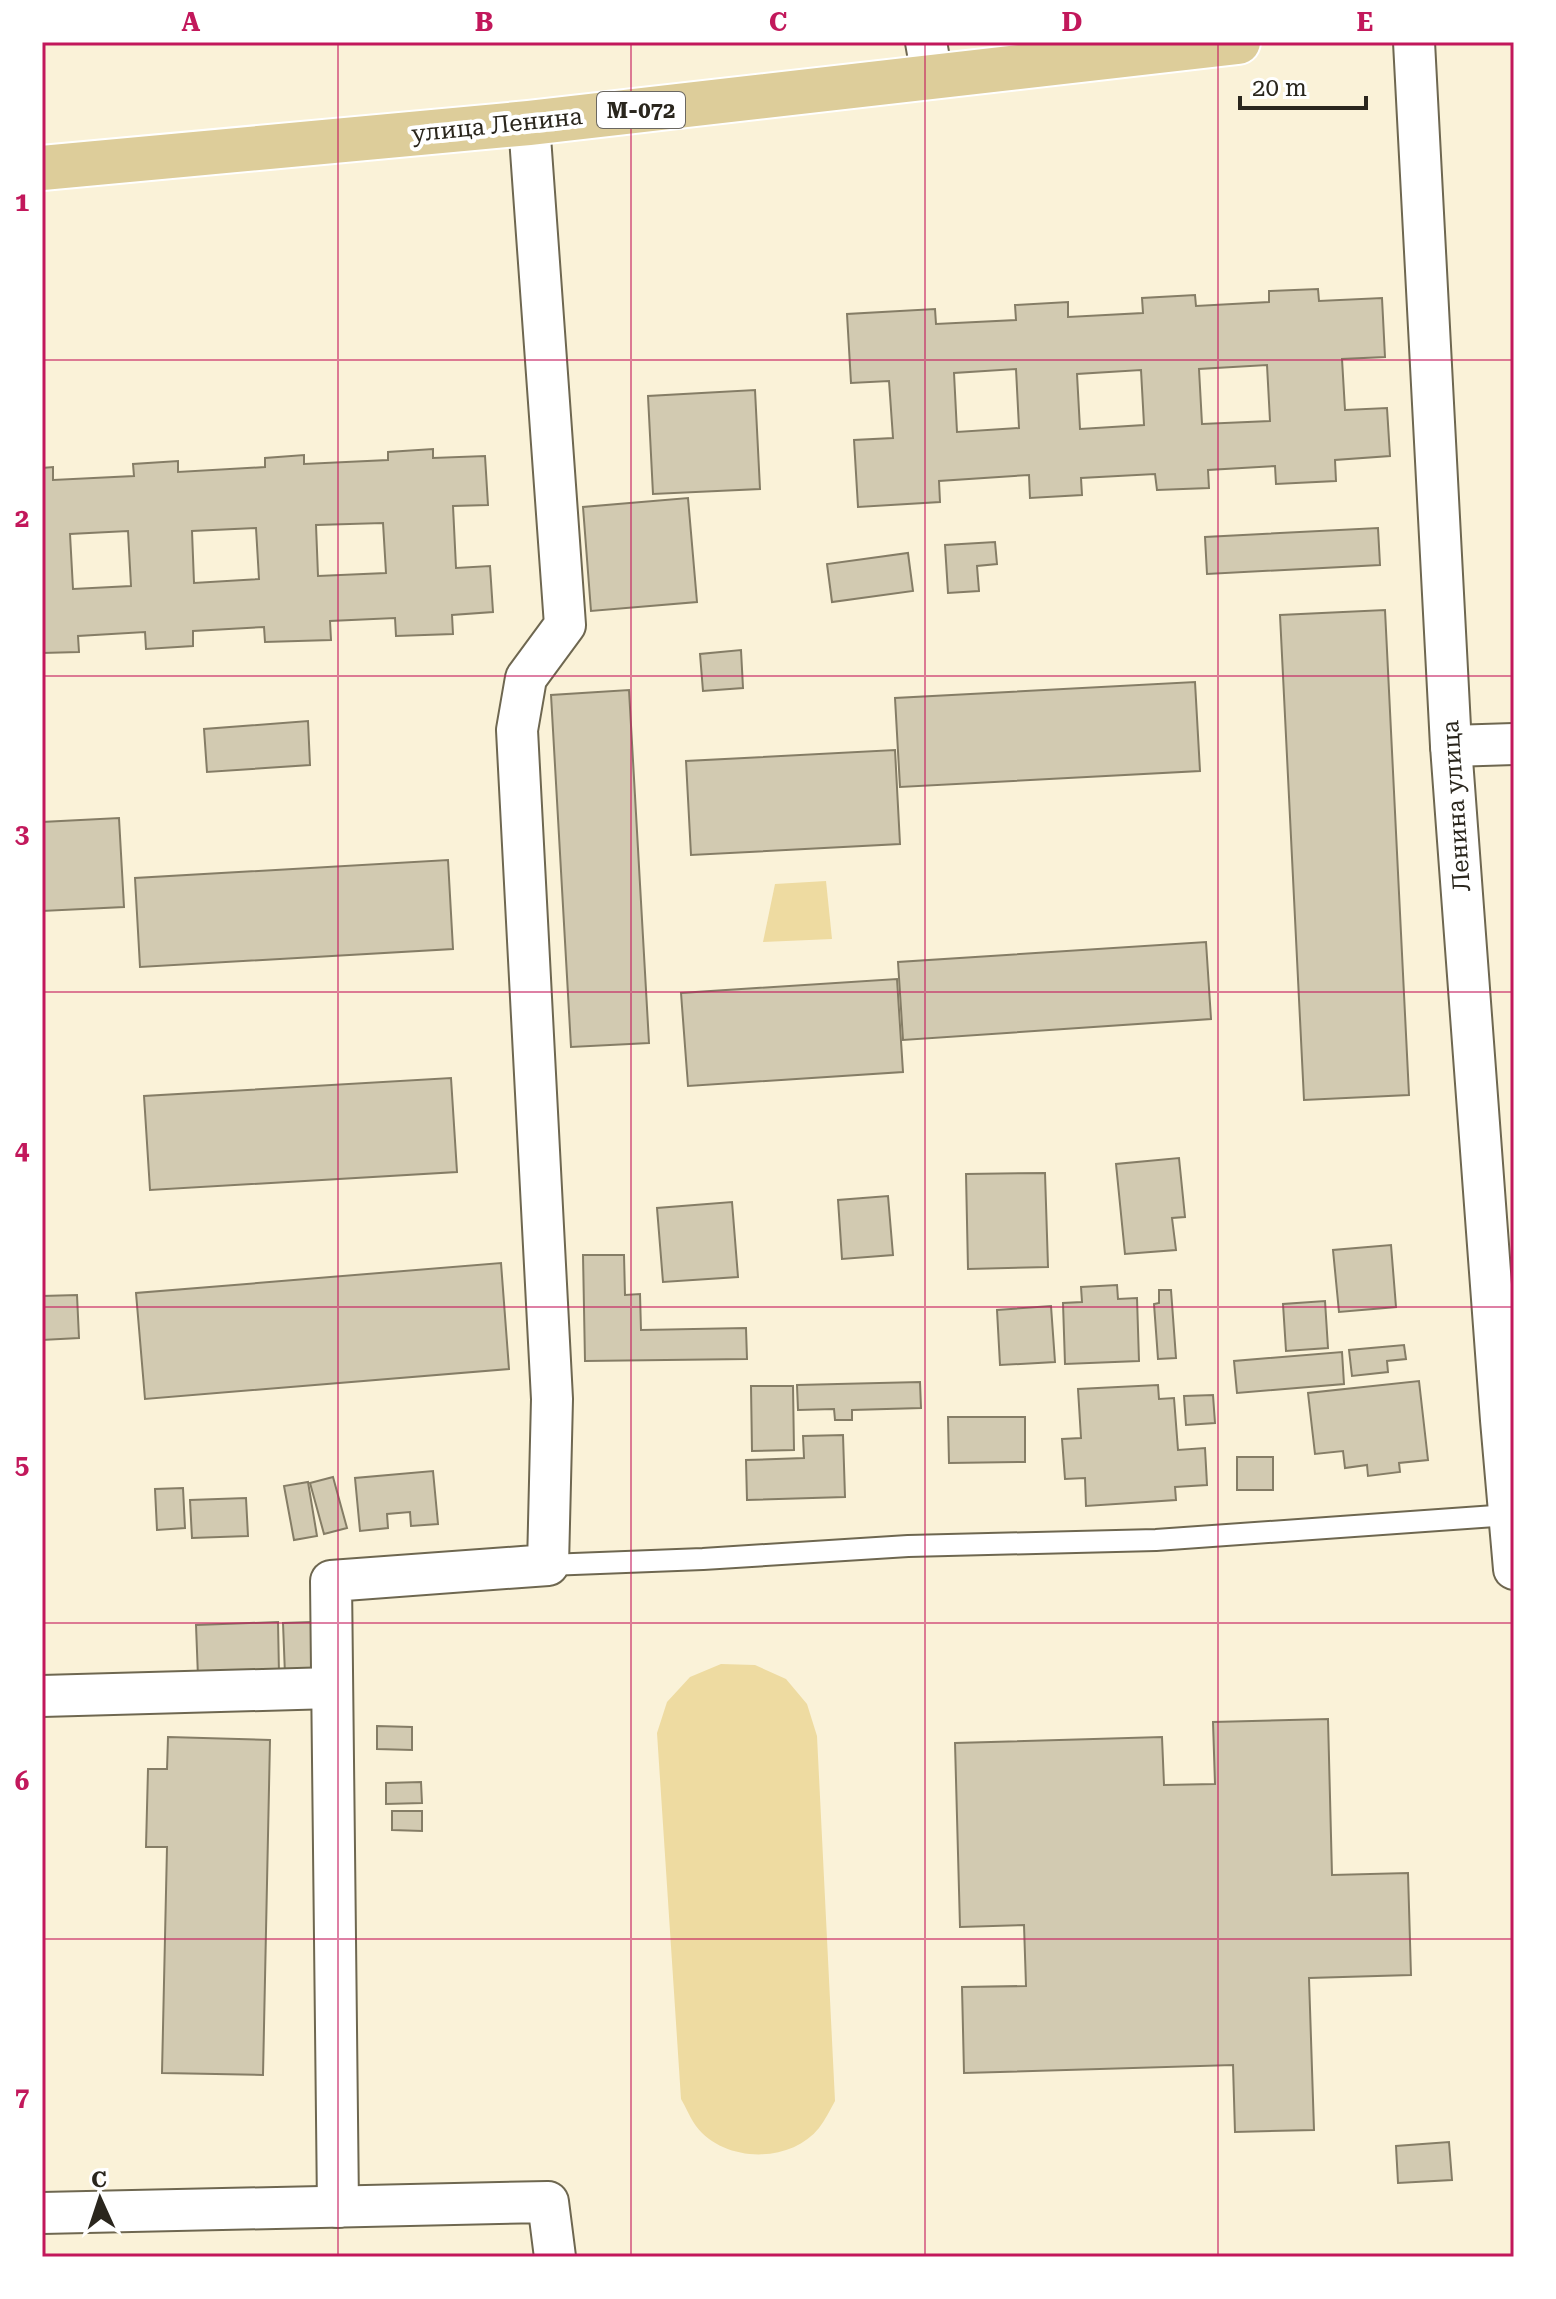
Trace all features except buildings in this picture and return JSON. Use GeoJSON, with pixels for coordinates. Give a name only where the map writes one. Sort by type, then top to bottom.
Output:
{"type":"FeatureCollection","features":[{"type":"Feature","properties":{"kind":"main road","name":"улица Ленина"},"geometry":{"type":"LineString","coordinates":[[42,168],[529,123],[929,59],[1238,42]]}},
{"type":"Feature","properties":{"kind":"street","name":"Ленина улица"},"geometry":{"type":"LineString","coordinates":[[1414,42],[1451,746],[1507,1421],[1509,1515],[1514,1569]]}},
{"type":"Feature","properties":{"kind":"street"},"geometry":{"type":"LineString","coordinates":[[338,2207],[331,1581],[548,1565],[552,1399],[517,730],[526,678],[565,625],[529,123]]}},
{"type":"Feature","properties":{"kind":"street"},"geometry":{"type":"LineString","coordinates":[[1451,746],[1514,744]]}},
{"type":"Feature","properties":{"kind":"street"},"geometry":{"type":"LineString","coordinates":[[42,1696],[332,1688]]}},
{"type":"Feature","properties":{"kind":"street"},"geometry":{"type":"LineString","coordinates":[[42,2213],[548,2202],[555,2257]]}},
{"type":"Feature","properties":{"kind":"lane"},"geometry":{"type":"LineString","coordinates":[[548,1565],[908,1546],[1156,1540],[1509,1515]]}},
{"type":"Feature","properties":{"kind":"shaded area"},"geometry":{"type":"Polygon","coordinates":[[[826,881],[832,939],[763,942],[775,884],[826,881]]]}},
{"type":"Feature","properties":{"kind":"shaded area"},"geometry":{"type":"Polygon","coordinates":[[[721,1664],[755,1665],[786,1679],[807,1704],[817,1736],[835,2101],[819,2128],[807,2140],[775,2153],[757,2154],[723,2147],[696,2126],[681,2099],[657,1733],[667,1702],[690,1677],[721,1664]]]}}]}
